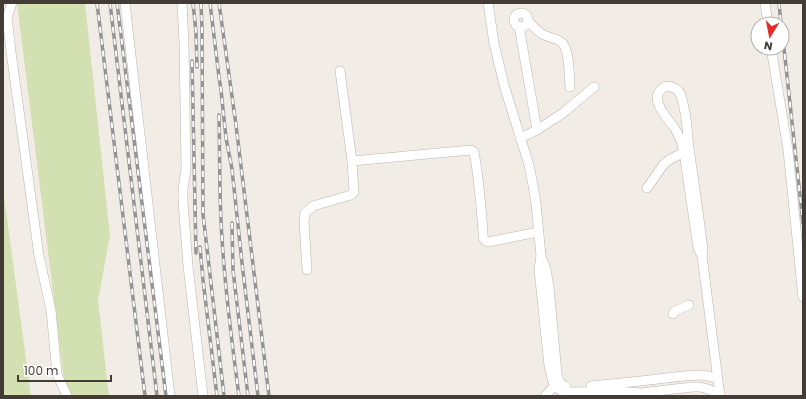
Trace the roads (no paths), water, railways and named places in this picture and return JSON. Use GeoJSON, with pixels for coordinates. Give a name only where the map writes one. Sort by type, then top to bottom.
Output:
{"type":"FeatureCollection","features":[{"type":"Feature","properties":{"kind":"lane"},"geometry":{"type":"LineString","coordinates":[[12,3],[7,17],[38,248],[50,310],[57,374],[67,396]]}},
{"type":"Feature","properties":{"kind":"lane"},"geometry":{"type":"LineString","coordinates":[[125,3],[170,396]]}},
{"type":"Feature","properties":{"kind":"lane"},"geometry":{"type":"LineString","coordinates":[[182,3],[186,169],[183,202],[188,266],[203,396]]}},
{"type":"Feature","properties":{"kind":"lane"},"geometry":{"type":"LineString","coordinates":[[488,3],[494,42],[504,85],[529,165],[536,203],[541,256],[546,269],[549,287],[559,388],[563,392],[616,391],[641,393],[700,387],[708,389],[720,396]]}},
{"type":"Feature","properties":{"kind":"lane"},"geometry":{"type":"LineString","coordinates":[[765,3],[767,16]]}},
{"type":"Feature","properties":{"kind":"lane"},"geometry":{"type":"LineString","coordinates":[[537,130],[519,26],[525,25],[528,21],[544,35],[561,42],[567,53],[570,87]]}},
{"type":"Feature","properties":{"kind":"lane"},"geometry":{"type":"LineString","coordinates":[[772,56],[788,150],[803,297]]}},
{"type":"Feature","properties":{"kind":"lane"},"geometry":{"type":"LineString","coordinates":[[307,270],[304,221],[306,213],[313,206],[351,195],[354,192],[352,162],[340,71]]}},
{"type":"Feature","properties":{"kind":"lane"},"geometry":{"type":"LineString","coordinates":[[702,256],[698,248],[684,152],[681,141],[676,130],[658,104],[658,93],[666,86],[676,88],[680,93],[682,100],[694,178],[702,256],[720,396]]}},
{"type":"Feature","properties":{"kind":"lane"},"geometry":{"type":"LineString","coordinates":[[520,138],[537,130],[563,112],[594,87]]}},
{"type":"Feature","properties":{"kind":"lane"},"geometry":{"type":"LineString","coordinates":[[352,162],[471,150],[474,152],[476,159],[485,241],[488,242],[538,232]]}},
{"type":"Feature","properties":{"kind":"lane"},"geometry":{"type":"LineString","coordinates":[[646,188],[664,164],[684,152]]}},
{"type":"Feature","properties":{"kind":"lane"},"geometry":{"type":"LineString","coordinates":[[674,314],[674,312],[689,305]]}},
{"type":"Feature","properties":{"kind":"lane"},"geometry":{"type":"LineString","coordinates":[[545,396],[559,388],[577,388],[683,376],[702,375],[717,378]]}},
{"type":"Feature","properties":{"kind":"lane"},"geometry":{"type":"LineString","coordinates":[[661,396],[670,389]]}},
{"type":"Feature","properties":{"kind":"railway"},"geometry":{"type":"LineString","coordinates":[[97,3],[145,396]]}},
{"type":"Feature","properties":{"kind":"railway"},"geometry":{"type":"LineString","coordinates":[[110,3],[157,396]]}},
{"type":"Feature","properties":{"kind":"railway"},"geometry":{"type":"LineString","coordinates":[[117,3],[166,396]]}},
{"type":"Feature","properties":{"kind":"railway"},"geometry":{"type":"LineString","coordinates":[[193,3],[197,67]]}},
{"type":"Feature","properties":{"kind":"railway"},"geometry":{"type":"LineString","coordinates":[[201,3],[203,214],[224,396]]}},
{"type":"Feature","properties":{"kind":"railway"},"geometry":{"type":"LineString","coordinates":[[210,3],[226,138],[232,169],[258,396]]}},
{"type":"Feature","properties":{"kind":"railway"},"geometry":{"type":"LineString","coordinates":[[219,3],[236,125],[269,396]]}},
{"type":"Feature","properties":{"kind":"railway"},"geometry":{"type":"LineString","coordinates":[[779,3],[780,16]]}},
{"type":"Feature","properties":{"kind":"railway"},"geometry":{"type":"LineString","coordinates":[[785,56],[803,223]]}},
{"type":"Feature","properties":{"kind":"railway"},"geometry":{"type":"LineString","coordinates":[[192,61],[196,253]]}},
{"type":"Feature","properties":{"kind":"railway"},"geometry":{"type":"LineString","coordinates":[[219,115],[220,207],[223,258],[239,396]]}},
{"type":"Feature","properties":{"kind":"railway"},"geometry":{"type":"LineString","coordinates":[[232,223],[233,270],[248,396]]}},
{"type":"Feature","properties":{"kind":"railway"},"geometry":{"type":"LineString","coordinates":[[200,247],[217,396]]}}]}
